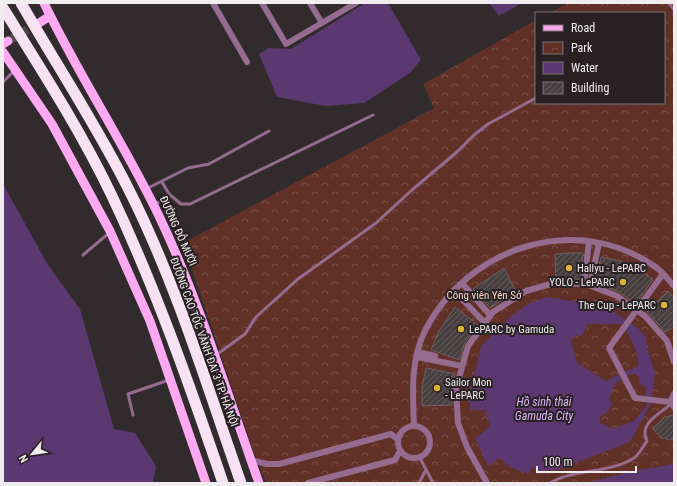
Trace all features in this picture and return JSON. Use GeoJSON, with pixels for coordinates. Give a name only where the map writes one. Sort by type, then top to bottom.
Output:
{"type":"FeatureCollection","features":[{"type":"Feature","properties":{"kind":"highway","name":"ĐƯỜNG CAO TỐC VÀNH ĐAI 3 TP. HÀ NỘI"},"geometry":{"type":"LineString","coordinates":[[20,3],[95,128],[127,187],[169,279],[241,483]]}},
{"type":"Feature","properties":{"kind":"highway"},"geometry":{"type":"LineString","coordinates":[[3,8],[73,124],[112,195],[152,286],[223,483]]}},
{"type":"Feature","properties":{"kind":"main road","name":"ĐƯỜNG ĐỖ MƯỜI"},"geometry":{"type":"LineString","coordinates":[[44,3],[125,149],[154,206],[177,257],[259,483]]}},
{"type":"Feature","properties":{"kind":"main road"},"geometry":{"type":"LineString","coordinates":[[38,23],[50,16]]}},
{"type":"Feature","properties":{"kind":"main road"},"geometry":{"type":"LineString","coordinates":[[3,52],[52,124],[110,232],[150,321],[206,483]]}},
{"type":"Feature","properties":{"kind":"street"},"geometry":{"type":"LineString","coordinates":[[213,3],[247,62]]}},
{"type":"Feature","properties":{"kind":"street"},"geometry":{"type":"LineString","coordinates":[[262,3],[286,44],[356,3]]}},
{"type":"Feature","properties":{"kind":"street"},"geometry":{"type":"LineString","coordinates":[[310,3],[322,23]]}},
{"type":"Feature","properties":{"kind":"street"},"geometry":{"type":"LineString","coordinates":[[414,426],[414,365],[423,334],[442,303],[462,283],[492,260],[521,247],[562,240],[599,243],[613,246],[658,268],[674,286]]}},
{"type":"Feature","properties":{"kind":"street"},"geometry":{"type":"LineString","coordinates":[[587,285],[589,242]]}},
{"type":"Feature","properties":{"kind":"street"},"geometry":{"type":"LineString","coordinates":[[587,285],[599,243]]}},
{"type":"Feature","properties":{"kind":"street"},"geometry":{"type":"LineString","coordinates":[[663,274],[622,328],[609,348],[635,398],[672,404],[674,394]]}},
{"type":"Feature","properties":{"kind":"street"},"geometry":{"type":"LineString","coordinates":[[462,283],[490,315]]}},
{"type":"Feature","properties":{"kind":"street"},"geometry":{"type":"LineString","coordinates":[[487,483],[467,447],[458,423],[456,389],[468,346],[490,315],[526,291],[554,283],[587,285],[617,296],[645,316],[667,341],[674,362]]}},
{"type":"Feature","properties":{"kind":"street"},"geometry":{"type":"LineString","coordinates":[[454,291],[485,322]]}},
{"type":"Feature","properties":{"kind":"street"},"geometry":{"type":"LineString","coordinates":[[418,354],[463,365]]}},
{"type":"Feature","properties":{"kind":"street"},"geometry":{"type":"LineString","coordinates":[[251,460],[267,464],[279,464],[392,434],[398,440],[400,451],[409,458],[420,458],[429,450],[430,439],[424,430],[414,426],[403,430],[398,440]]}},
{"type":"Feature","properties":{"kind":"street"},"geometry":{"type":"LineString","coordinates":[[308,483],[394,460],[400,451]]}},
{"type":"Feature","properties":{"kind":"lane"},"geometry":{"type":"LineString","coordinates":[[669,3],[674,10]]}},
{"type":"Feature","properties":{"kind":"lane"},"geometry":{"type":"LineString","coordinates":[[3,82],[15,70]]}},
{"type":"Feature","properties":{"kind":"lane"},"geometry":{"type":"LineString","coordinates":[[214,356],[244,334],[256,318],[298,279],[376,222],[458,151],[474,134],[488,124],[535,99]]}},
{"type":"Feature","properties":{"kind":"lane"},"geometry":{"type":"LineString","coordinates":[[162,182],[169,194],[181,204],[190,204],[374,115]]}},
{"type":"Feature","properties":{"kind":"lane"},"geometry":{"type":"LineString","coordinates":[[146,190],[188,168],[209,164],[269,131]]}},
{"type":"Feature","properties":{"kind":"lane"},"geometry":{"type":"LineString","coordinates":[[154,206],[169,194]]}},
{"type":"Feature","properties":{"kind":"lane"},"geometry":{"type":"LineString","coordinates":[[83,255],[110,232]]}},
{"type":"Feature","properties":{"kind":"lane"},"geometry":{"type":"LineString","coordinates":[[133,415],[128,394],[170,379]]}},
{"type":"Feature","properties":{"kind":"lane"},"geometry":{"type":"LineString","coordinates":[[550,483],[587,471],[615,467],[635,458],[647,441],[644,436],[645,427],[653,418],[672,404]]}},
{"type":"Feature","properties":{"kind":"lane"},"geometry":{"type":"LineString","coordinates":[[420,458],[433,483]]}},
{"type":"Feature","properties":{"kind":"lane"},"geometry":{"type":"LineString","coordinates":[[419,483],[426,470]]}},
{"type":"Feature","properties":{"kind":"green space","name":"Công viên Yên Sở"},"geometry":{"type":"Polygon","coordinates":[[[568,3],[674,3],[674,483],[266,483],[254,453],[183,243],[434,108],[423,84],[535,21],[535,104],[665,104],[665,12],[552,12],[568,3]]]}},
{"type":"Feature","properties":{"kind":"water"},"geometry":{"type":"Polygon","coordinates":[[[365,3],[388,3],[421,60],[410,73],[364,103],[326,106],[277,97],[259,54],[269,48],[291,49],[365,3]]]}},
{"type":"Feature","properties":{"kind":"water"},"geometry":{"type":"Polygon","coordinates":[[[489,3],[522,3],[499,16],[489,3]]]}},
{"type":"Feature","properties":{"kind":"water"},"geometry":{"type":"Polygon","coordinates":[[[3,184],[48,265],[80,309],[114,429],[135,433],[156,466],[153,483],[3,483],[3,184]]]}},
{"type":"Feature","properties":{"kind":"water","name":"Hồ sinh thái Gamuda City"},"geometry":{"type":"Polygon","coordinates":[[[547,297],[607,307],[639,329],[646,338],[647,349],[655,373],[651,403],[630,442],[557,470],[539,471],[533,467],[527,474],[510,467],[499,458],[488,466],[475,438],[490,426],[485,410],[471,410],[468,391],[473,381],[481,346],[511,316],[528,304],[547,297]],[[587,324],[582,336],[576,335],[571,341],[577,363],[606,381],[638,366],[638,356],[636,350],[621,324],[587,324]],[[633,373],[616,382],[609,399],[612,404],[609,410],[600,417],[600,423],[612,429],[634,421],[647,405],[646,388],[639,383],[639,377],[633,373]]]}},
{"type":"Feature","properties":{"kind":"water"},"geometry":{"type":"Polygon","coordinates":[[[674,464],[674,483],[586,483],[638,470],[674,464]]]}},
{"type":"Feature","properties":{"kind":"building","name":"Hallyu - LePARC"},"geometry":{"type":"Polygon","coordinates":[[[583,253],[580,279],[556,279],[555,254],[583,253]]]}},
{"type":"Feature","properties":{"kind":"building","name":"YOLO - LePARC"},"geometry":{"type":"Polygon","coordinates":[[[601,257],[621,261],[653,279],[636,304],[619,292],[595,283],[601,257]]]}},
{"type":"Feature","properties":{"kind":"building"},"geometry":{"type":"Polygon","coordinates":[[[504,268],[516,292],[490,308],[473,289],[504,268]]]}},
{"type":"Feature","properties":{"kind":"building","name":"The Cup - LePARC"},"geometry":{"type":"Polygon","coordinates":[[[668,291],[674,298],[674,327],[665,332],[647,312],[668,291]]]}},
{"type":"Feature","properties":{"kind":"building"},"geometry":{"type":"Polygon","coordinates":[[[455,307],[478,325],[464,344],[460,360],[431,350],[439,331],[455,307]]]}},
{"type":"Feature","properties":{"kind":"building","name":"Sailor Mon - LePARC"},"geometry":{"type":"Polygon","coordinates":[[[426,368],[455,374],[452,389],[452,405],[422,406],[422,387],[426,368]]]}},
{"type":"Feature","properties":{"kind":"building"},"geometry":{"type":"Polygon","coordinates":[[[674,415],[674,438],[670,440],[666,439],[665,437],[662,439],[653,429],[665,417],[674,415]]]}},
{"type":"Feature","properties":{"kind":"tunnel"},"geometry":{"type":"LineString","coordinates":[[8,41],[39,23]]}},
{"type":"Feature","properties":{"kind":"place","name":"Hallyu - LePARC"},"geometry":{"type":"Point","coordinates":[569,268]}},
{"type":"Feature","properties":{"kind":"place","name":"YOLO - LePARC"},"geometry":{"type":"Point","coordinates":[623,282]}},
{"type":"Feature","properties":{"kind":"place","name":"The Cup - LePARC"},"geometry":{"type":"Point","coordinates":[664,305]}},
{"type":"Feature","properties":{"kind":"place","name":"LePARC by Gamuda"},"geometry":{"type":"Point","coordinates":[461,329]}},
{"type":"Feature","properties":{"kind":"place","name":"Sailor Mon - LePARC"},"geometry":{"type":"Point","coordinates":[437,388]}}]}
